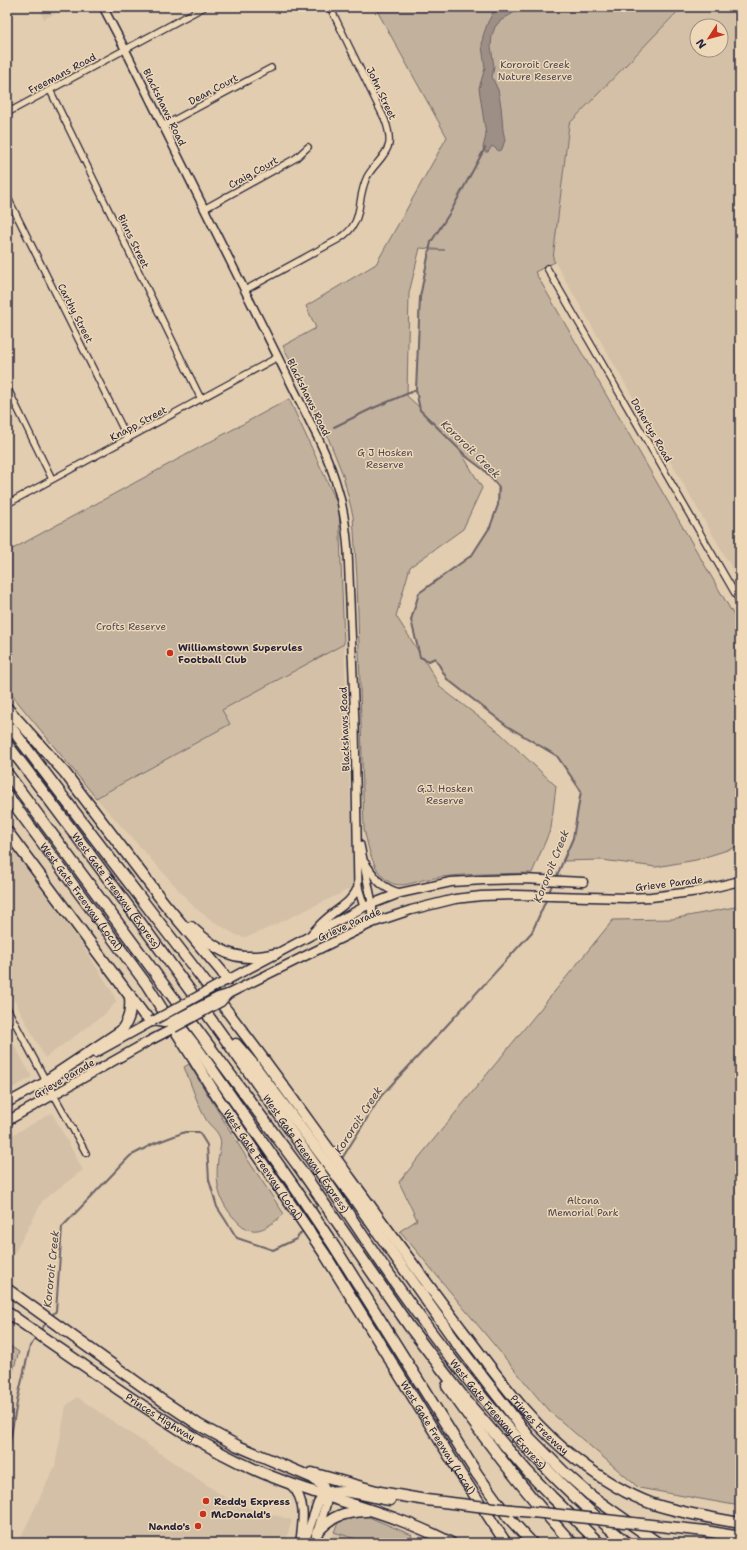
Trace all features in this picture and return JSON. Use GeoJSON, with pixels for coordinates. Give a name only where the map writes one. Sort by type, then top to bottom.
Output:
{"type":"FeatureCollection","features":[{"type":"Feature","properties":{"kind":"highway"},"geometry":{"type":"LineString","coordinates":[[7,708],[65,773],[164,903],[227,980]]}},
{"type":"Feature","properties":{"kind":"highway"},"geometry":{"type":"LineString","coordinates":[[7,722],[151,914],[242,1030],[322,1140],[359,1199],[453,1338],[517,1422],[544,1453],[580,1486],[611,1511],[658,1543]]}},
{"type":"Feature","properties":{"kind":"highway","name":"West Gate Freeway (Express)"},"geometry":{"type":"LineString","coordinates":[[7,744],[311,1151],[345,1208],[440,1344],[521,1442],[586,1508],[627,1543]]}},
{"type":"Feature","properties":{"kind":"highway","name":"West Gate Freeway (Express)"},"geometry":{"type":"LineString","coordinates":[[7,773],[301,1170],[344,1230],[409,1326],[469,1404],[508,1449],[552,1497],[599,1543]]}},
{"type":"Feature","properties":{"kind":"highway","name":"West Gate Freeway (Local)"},"geometry":{"type":"LineString","coordinates":[[7,795],[147,985],[214,1091],[324,1253],[460,1473],[506,1543]]}},
{"type":"Feature","properties":{"kind":"highway"},"geometry":{"type":"LineString","coordinates":[[7,831],[146,1017],[153,1021]]}},
{"type":"Feature","properties":{"kind":"highway"},"geometry":{"type":"LineString","coordinates":[[164,903],[196,932],[221,950],[242,958],[256,958],[275,954]]}},
{"type":"Feature","properties":{"kind":"highway"},"geometry":{"type":"LineString","coordinates":[[147,985],[200,1052],[293,1185],[334,1246],[477,1474],[508,1517],[532,1543]]}},
{"type":"Feature","properties":{"kind":"highway"},"geometry":{"type":"LineString","coordinates":[[46,1081],[120,1031],[128,1020],[130,1013],[130,995]]}},
{"type":"Feature","properties":{"kind":"highway"},"geometry":{"type":"LineString","coordinates":[[311,1151],[359,1199],[398,1245],[517,1422]]}},
{"type":"Feature","properties":{"kind":"highway","name":"Princes Freeway"},"geometry":{"type":"LineString","coordinates":[[398,1245],[524,1411],[556,1444],[613,1485],[653,1504],[740,1523]]}},
{"type":"Feature","properties":{"kind":"highway","name":"Princes Highway"},"geometry":{"type":"LineString","coordinates":[[7,1289],[163,1401],[204,1428],[238,1446],[286,1467]]}},
{"type":"Feature","properties":{"kind":"highway","name":"Princes Highway"},"geometry":{"type":"LineString","coordinates":[[9,1313],[152,1413],[239,1463],[291,1485],[424,1529],[451,1543]]}},
{"type":"Feature","properties":{"kind":"highway"},"geometry":{"type":"LineString","coordinates":[[409,1326],[436,1370],[477,1428],[542,1510],[572,1543]]}},
{"type":"Feature","properties":{"kind":"highway"},"geometry":{"type":"LineString","coordinates":[[238,1446],[243,1456],[239,1463]]}},
{"type":"Feature","properties":{"kind":"highway"},"geometry":{"type":"LineString","coordinates":[[286,1467],[316,1479],[321,1484],[325,1495],[339,1490],[404,1502],[426,1500]]}},
{"type":"Feature","properties":{"kind":"highway"},"geometry":{"type":"LineString","coordinates":[[286,1467],[380,1492],[426,1500],[705,1531],[740,1537]]}},
{"type":"Feature","properties":{"kind":"highway"},"geometry":{"type":"LineString","coordinates":[[317,1532],[329,1521],[339,1515],[348,1512],[373,1511]]}},
{"type":"Feature","properties":{"kind":"main road","name":"Blackshaws Road"},"geometry":{"type":"LineString","coordinates":[[103,7],[328,459],[342,499],[346,524],[353,682],[358,834],[358,887],[364,907]]}},
{"type":"Feature","properties":{"kind":"main road","name":"Blackshaws Road"},"geometry":{"type":"LineString","coordinates":[[358,834],[372,903]]}},
{"type":"Feature","properties":{"kind":"main road"},"geometry":{"type":"LineString","coordinates":[[364,862],[382,885],[390,890],[400,893]]}},
{"type":"Feature","properties":{"kind":"main road","name":"Grieve Parade"},"geometry":{"type":"LineString","coordinates":[[7,1103],[312,933],[372,903],[400,893],[451,882],[523,879],[583,882]]}},
{"type":"Feature","properties":{"kind":"main road","name":"Grieve Parade"},"geometry":{"type":"LineString","coordinates":[[7,1122],[149,1040],[172,1025],[221,1002],[228,994],[372,923],[411,910],[455,899],[481,896],[651,897],[699,891],[740,881]]}},
{"type":"Feature","properties":{"kind":"main road"},"geometry":{"type":"LineString","coordinates":[[312,933],[347,902],[355,894],[358,887]]}},
{"type":"Feature","properties":{"kind":"main road"},"geometry":{"type":"LineString","coordinates":[[372,903],[372,923]]}},
{"type":"Feature","properties":{"kind":"main road"},"geometry":{"type":"LineString","coordinates":[[364,907],[372,923]]}},
{"type":"Feature","properties":{"kind":"main road"},"geometry":{"type":"LineString","coordinates":[[227,980],[230,988],[228,994]]}},
{"type":"Feature","properties":{"kind":"main road"},"geometry":{"type":"LineString","coordinates":[[153,1021],[172,1025]]}},
{"type":"Feature","properties":{"kind":"main road"},"geometry":{"type":"LineString","coordinates":[[46,1081],[54,1095]]}},
{"type":"Feature","properties":{"kind":"main road"},"geometry":{"type":"LineString","coordinates":[[291,1485],[299,1494],[302,1502],[303,1518],[300,1543]]}},
{"type":"Feature","properties":{"kind":"main road"},"geometry":{"type":"LineString","coordinates":[[314,1543],[325,1495]]}},
{"type":"Feature","properties":{"kind":"main road"},"geometry":{"type":"LineString","coordinates":[[304,1543],[318,1503],[325,1495]]}},
{"type":"Feature","properties":{"kind":"street","name":"Freemans Road"},"geometry":{"type":"LineString","coordinates":[[7,114],[204,7]]}},
{"type":"Feature","properties":{"kind":"street","name":"John Street"},"geometry":{"type":"LineString","coordinates":[[245,290],[351,230],[358,217],[361,195],[368,175],[382,158],[388,145],[389,129],[330,7]]}},
{"type":"Feature","properties":{"kind":"street","name":"Dean Court"},"geometry":{"type":"LineString","coordinates":[[163,126],[271,68]]}},
{"type":"Feature","properties":{"kind":"street","name":"Binns Street"},"geometry":{"type":"LineString","coordinates":[[50,90],[201,399]]}},
{"type":"Feature","properties":{"kind":"street","name":"Craig Court"},"geometry":{"type":"LineString","coordinates":[[204,209],[296,158],[308,147]]}},
{"type":"Feature","properties":{"kind":"street","name":"Carthy Street"},"geometry":{"type":"LineString","coordinates":[[7,196],[128,438]]}},
{"type":"Feature","properties":{"kind":"street","name":"Dohertys Road"},"geometry":{"type":"LineString","coordinates":[[548,268],[740,602]]}},
{"type":"Feature","properties":{"kind":"street","name":"Knapp Street"},"geometry":{"type":"LineString","coordinates":[[7,504],[278,358]]}},
{"type":"Feature","properties":{"kind":"street"},"geometry":{"type":"LineString","coordinates":[[7,387],[52,479]]}},
{"type":"Feature","properties":{"kind":"street"},"geometry":{"type":"LineString","coordinates":[[7,1008],[46,1081]]}},
{"type":"Feature","properties":{"kind":"street"},"geometry":{"type":"LineString","coordinates":[[54,1095],[86,1153]]}},
{"type":"Feature","properties":{"kind":"shaded area"},"geometry":{"type":"Polygon","coordinates":[[[38,7],[67,7],[44,19],[38,7]]]}},
{"type":"Feature","properties":{"kind":"shaded area"},"geometry":{"type":"Polygon","coordinates":[[[496,7],[523,7],[500,21],[495,27],[492,35],[491,46],[494,67],[492,77],[498,90],[505,140],[502,149],[499,151],[492,146],[488,152],[485,152],[483,148],[486,135],[479,88],[485,68],[482,46],[483,36],[488,22],[496,7]]]}},
{"type":"Feature","properties":{"kind":"shaded area"},"geometry":{"type":"Polygon","coordinates":[[[682,7],[740,7],[740,582],[553,259],[569,124],[682,7]]]}},
{"type":"Feature","properties":{"kind":"shaded area"},"geometry":{"type":"Polygon","coordinates":[[[344,644],[354,887],[250,936],[243,937],[236,935],[195,908],[96,798],[230,724],[222,710],[344,644]]]}},
{"type":"Feature","properties":{"kind":"shaded area"},"geometry":{"type":"Polygon","coordinates":[[[7,827],[113,993],[116,1002],[105,1014],[45,1058],[7,987],[7,827]]]}},
{"type":"Feature","properties":{"kind":"shaded area"},"geometry":{"type":"Polygon","coordinates":[[[7,1032],[32,1077],[7,1091],[7,1032]]]}},
{"type":"Feature","properties":{"kind":"shaded area"},"geometry":{"type":"Polygon","coordinates":[[[52,1113],[83,1170],[43,1200],[14,1254],[7,1242],[7,1138],[52,1113]]]}},
{"type":"Feature","properties":{"kind":"shaded area"},"geometry":{"type":"Polygon","coordinates":[[[77,1397],[235,1504],[292,1520],[285,1543],[18,1543],[55,1466],[66,1406],[77,1397]]]}},
{"type":"Feature","properties":{"kind":"shaded area"},"geometry":{"type":"Polygon","coordinates":[[[334,1532],[369,1543],[331,1543],[334,1532]]]}},
{"type":"Feature","properties":{"kind":"green space"},"geometry":{"type":"Polygon","coordinates":[[[375,7],[682,7],[569,124],[553,259],[555,262],[535,272],[740,626],[740,846],[696,860],[656,867],[602,860],[562,861],[573,838],[581,791],[557,756],[507,726],[447,679],[435,658],[429,661],[423,658],[441,688],[500,733],[556,786],[551,828],[532,873],[454,876],[397,885],[388,881],[378,871],[374,864],[364,829],[357,578],[353,516],[343,475],[327,435],[283,346],[316,328],[306,306],[376,264],[447,137],[375,7]],[[420,248],[409,293],[407,396],[419,407],[416,390],[420,297],[429,250],[445,250],[420,248]],[[461,452],[482,488],[463,529],[410,567],[396,616],[419,652],[411,620],[419,593],[472,555],[490,527],[498,505],[498,487],[484,470],[461,452]]]}},
{"type":"Feature","properties":{"kind":"green space","name":"Crofts Reserve"},"geometry":{"type":"Polygon","coordinates":[[[289,399],[339,507],[344,644],[222,710],[230,724],[96,798],[7,689],[7,552],[289,399]]]}},
{"type":"Feature","properties":{"kind":"green space","name":"Altona Memorial Park"},"geometry":{"type":"Polygon","coordinates":[[[740,906],[740,1506],[639,1488],[548,1410],[400,1231],[417,1220],[399,1182],[613,920],[672,919],[740,906]]]}},
{"type":"Feature","properties":{"kind":"green space"},"geometry":{"type":"Polygon","coordinates":[[[189,1064],[248,1160],[284,1214],[263,1229],[251,1230],[245,1228],[232,1216],[223,1202],[217,1178],[221,1140],[207,1121],[198,1102],[184,1067],[189,1064]]]}},
{"type":"Feature","properties":{"kind":"green space"},"geometry":{"type":"Polygon","coordinates":[[[7,1344],[19,1352],[7,1389],[7,1344]]]}},
{"type":"Feature","properties":{"kind":"green space"},"geometry":{"type":"Polygon","coordinates":[[[364,1515],[412,1535],[409,1543],[369,1543],[334,1532],[340,1518],[364,1515]]]}},
{"type":"Feature","properties":{"kind":"waterway","name":"Kororoit Creek"},"geometry":{"type":"LineString","coordinates":[[485,148],[451,211],[431,242],[420,297],[416,390],[420,410],[468,458],[484,470],[499,487],[498,505],[490,527],[472,555],[419,593],[411,620],[420,657],[429,661],[435,658],[447,679],[507,726],[557,756],[581,791],[573,838],[556,878]]}},
{"type":"Feature","properties":{"kind":"waterway"},"geometry":{"type":"LineString","coordinates":[[334,427],[416,390]]}},
{"type":"Feature","properties":{"kind":"waterway","name":"Kororoit Creek"},"geometry":{"type":"LineString","coordinates":[[548,894],[553,883]]}},
{"type":"Feature","properties":{"kind":"waterway","name":"Kororoit Creek"},"geometry":{"type":"LineString","coordinates":[[341,1160],[381,1096],[532,932],[547,898]]}},
{"type":"Feature","properties":{"kind":"waterway","name":"Kororoit Creek"},"geometry":{"type":"LineString","coordinates":[[51,1317],[56,1311],[62,1227],[130,1156],[153,1144],[185,1132],[199,1132],[207,1145],[209,1180],[217,1207],[237,1238],[273,1250],[296,1239],[304,1229]]}},
{"type":"Feature","properties":{"kind":"waterway","name":"Kororoit Creek"},"geometry":{"type":"LineString","coordinates":[[314,1211],[319,1201]]}},
{"type":"Feature","properties":{"kind":"waterway","name":"Kororoit Creek"},"geometry":{"type":"LineString","coordinates":[[40,1331],[47,1322]]}},
{"type":"Feature","properties":{"kind":"waterway","name":"Kororoit Creek"},"geometry":{"type":"LineString","coordinates":[[7,1450],[9,1447],[18,1397],[30,1346],[37,1337]]}},
{"type":"Feature","properties":{"kind":"place","name":"Williamstown Superules Football Club"},"geometry":{"type":"Point","coordinates":[170,653]}},
{"type":"Feature","properties":{"kind":"place","name":"Reddy Express"},"geometry":{"type":"Point","coordinates":[206,1501]}},
{"type":"Feature","properties":{"kind":"place","name":"McDonald's"},"geometry":{"type":"Point","coordinates":[203,1514]}},
{"type":"Feature","properties":{"kind":"place","name":"Nando's"},"geometry":{"type":"Point","coordinates":[198,1526]}},
{"type":"Feature","properties":{"kind":"park label","name":"Kororoit Creek Nature Reserve"},"geometry":{"type":"Point","coordinates":[535,70]}},
{"type":"Feature","properties":{"kind":"park label","name":"G J Hosken Reserve"},"geometry":{"type":"Point","coordinates":[385,458]}},
{"type":"Feature","properties":{"kind":"park label","name":"G.J. Hosken Reserve"},"geometry":{"type":"Point","coordinates":[445,794]}}]}
